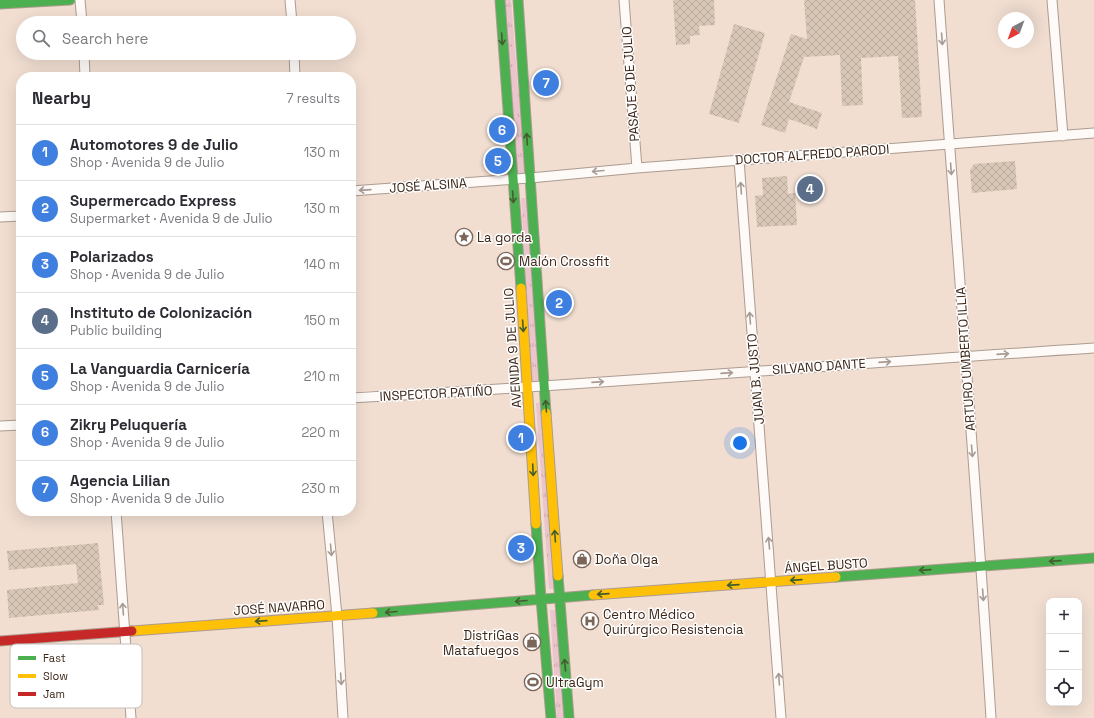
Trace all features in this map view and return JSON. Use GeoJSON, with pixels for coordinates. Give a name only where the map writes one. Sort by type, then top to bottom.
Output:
{"type":"FeatureCollection","features":[{"type":"Feature","properties":{"kind":"main road"},"geometry":{"type":"LineString","coordinates":[[0,4],[70,0]]}},
{"type":"Feature","properties":{"kind":"main road","name":"AVENIDA 9 DE JULIO"},"geometry":{"type":"LineString","coordinates":[[500,0],[528,388],[541,599],[551,718]]}},
{"type":"Feature","properties":{"kind":"main road"},"geometry":{"type":"LineString","coordinates":[[518,0],[559,597],[569,718]]}},
{"type":"Feature","properties":{"kind":"main road","name":"ÁNGEL BUSTO"},"geometry":{"type":"LineString","coordinates":[[559,597],[1094,558]]}},
{"type":"Feature","properties":{"kind":"main road","name":"JOSÉ NAVARRO"},"geometry":{"type":"LineString","coordinates":[[0,641],[337,616],[559,597]]}},
{"type":"Feature","properties":{"kind":"street"},"geometry":{"type":"LineString","coordinates":[[80,0],[81,16]]}},
{"type":"Feature","properties":{"kind":"street"},"geometry":{"type":"LineString","coordinates":[[290,0],[291,16]]}},
{"type":"Feature","properties":{"kind":"street","name":"PASAJE 9 DE JULIO"},"geometry":{"type":"LineString","coordinates":[[624,0],[637,168]]}},
{"type":"Feature","properties":{"kind":"street","name":"ARTURO UMBERTO ILLIA"},"geometry":{"type":"LineString","coordinates":[[939,0],[991,718]]}},
{"type":"Feature","properties":{"kind":"street"},"geometry":{"type":"LineString","coordinates":[[1052,0],[1063,136]]}},
{"type":"Feature","properties":{"kind":"street"},"geometry":{"type":"LineString","coordinates":[[84,60],[85,72]]}},
{"type":"Feature","properties":{"kind":"street"},"geometry":{"type":"LineString","coordinates":[[294,60],[295,72]]}},
{"type":"Feature","properties":{"kind":"street","name":"DOCTOR ALFREDO PARODI"},"geometry":{"type":"LineString","coordinates":[[530,178],[637,168],[1094,133]]}},
{"type":"Feature","properties":{"kind":"street","name":"JUAN B. JUSTO"},"geometry":{"type":"LineString","coordinates":[[739,160],[754,371],[772,582],[781,718]]}},
{"type":"Feature","properties":{"kind":"street","name":"JOSÉ ALSINA"},"geometry":{"type":"LineString","coordinates":[[356,191],[530,178]]}},
{"type":"Feature","properties":{"kind":"street"},"geometry":{"type":"LineString","coordinates":[[0,218],[16,216]]}},
{"type":"Feature","properties":{"kind":"street","name":"SILVANO DANTE"},"geometry":{"type":"LineString","coordinates":[[545,386],[1094,348]]}},
{"type":"Feature","properties":{"kind":"street","name":"INSPECTOR PATIÑO"},"geometry":{"type":"LineString","coordinates":[[356,398],[545,386]]}},
{"type":"Feature","properties":{"kind":"street"},"geometry":{"type":"LineString","coordinates":[[0,426],[16,424]]}},
{"type":"Feature","properties":{"kind":"street"},"geometry":{"type":"LineString","coordinates":[[116,516],[126,644]]}},
{"type":"Feature","properties":{"kind":"street"},"geometry":{"type":"LineString","coordinates":[[327,516],[337,616],[343,718]]}},
{"type":"Feature","properties":{"kind":"street"},"geometry":{"type":"LineString","coordinates":[[130,708],[131,718]]}},
{"type":"Feature","properties":{"kind":"green space"},"geometry":{"type":"Polygon","coordinates":[[[505,0],[511,0],[525,173],[518,173],[505,0]]]}},
{"type":"Feature","properties":{"kind":"green space"},"geometry":{"type":"Polygon","coordinates":[[[521,198],[527,198],[538,382],[532,383],[521,198]]]}},
{"type":"Feature","properties":{"kind":"green space"},"geometry":{"type":"Polygon","coordinates":[[[536,403],[542,403],[556,589],[549,589],[536,403]]]}},
{"type":"Feature","properties":{"kind":"green space"},"geometry":{"type":"Polygon","coordinates":[[[550,610],[557,610],[565,718],[557,718],[550,610]]]}},
{"type":"Feature","properties":{"kind":"building"},"geometry":{"type":"Polygon","coordinates":[[[673,0],[714,0],[715,25],[699,26],[700,35],[690,36],[690,44],[676,45],[673,0]]]}},
{"type":"Feature","properties":{"kind":"building"},"geometry":{"type":"Polygon","coordinates":[[[804,0],[915,0],[922,117],[902,118],[898,56],[861,58],[863,105],[842,106],[840,55],[804,57],[789,102],[822,113],[817,129],[789,119],[785,133],[761,125],[791,34],[807,39],[804,0]]]}},
{"type":"Feature","properties":{"kind":"building"},"geometry":{"type":"Polygon","coordinates":[[[734,24],[765,33],[739,123],[709,114],[734,24]]]}},
{"type":"Feature","properties":{"kind":"building"},"geometry":{"type":"Polygon","coordinates":[[[1015,161],[1017,189],[972,193],[970,170],[974,164],[1015,161]]]}},
{"type":"Feature","properties":{"kind":"building"},"geometry":{"type":"Polygon","coordinates":[[[787,176],[788,194],[795,193],[797,225],[757,227],[755,196],[763,195],[762,178],[787,176]]]}},
{"type":"Feature","properties":{"kind":"building"},"geometry":{"type":"Polygon","coordinates":[[[98,543],[104,605],[98,605],[99,610],[9,618],[7,590],[78,583],[76,564],[9,570],[7,551],[98,543]]]}},
{"type":"Feature","properties":{"kind":"traffic: fast"},"geometry":{"type":"LineString","coordinates":[[0,4],[70,0]]}},
{"type":"Feature","properties":{"kind":"traffic: fast"},"geometry":{"type":"LineString","coordinates":[[500,0],[521,288]]}},
{"type":"Feature","properties":{"kind":"traffic: fast"},"geometry":{"type":"LineString","coordinates":[[518,0],[546,413]]}},
{"type":"Feature","properties":{"kind":"traffic: fast"},"geometry":{"type":"LineString","coordinates":[[536,524],[551,718]]}},
{"type":"Feature","properties":{"kind":"traffic: fast"},"geometry":{"type":"LineString","coordinates":[[836,577],[1094,558]]}},
{"type":"Feature","properties":{"kind":"traffic: fast"},"geometry":{"type":"LineString","coordinates":[[558,576],[569,718]]}},
{"type":"Feature","properties":{"kind":"traffic: fast"},"geometry":{"type":"LineString","coordinates":[[373,613],[593,595]]}},
{"type":"Feature","properties":{"kind":"traffic: slow"},"geometry":{"type":"LineString","coordinates":[[521,288],[536,524]]}},
{"type":"Feature","properties":{"kind":"traffic: slow"},"geometry":{"type":"LineString","coordinates":[[546,413],[558,576]]}},
{"type":"Feature","properties":{"kind":"traffic: slow"},"geometry":{"type":"LineString","coordinates":[[593,595],[836,577]]}},
{"type":"Feature","properties":{"kind":"traffic: slow"},"geometry":{"type":"LineString","coordinates":[[132,631],[373,613]]}},
{"type":"Feature","properties":{"kind":"traffic: jam"},"geometry":{"type":"LineString","coordinates":[[0,641],[132,631]]}},
{"type":"Feature","properties":{"kind":"place","name":"Agencia Lilian"},"geometry":{"type":"Point","coordinates":[546,83]}},
{"type":"Feature","properties":{"kind":"place","name":"Zikry Peluquería"},"geometry":{"type":"Point","coordinates":[502,130]}},
{"type":"Feature","properties":{"kind":"place","name":"La Vanguardia Carnicería"},"geometry":{"type":"Point","coordinates":[498,161]}},
{"type":"Feature","properties":{"kind":"place","name":"Instituto de Colonización"},"geometry":{"type":"Point","coordinates":[810,189]}},
{"type":"Feature","properties":{"kind":"place","name":"La gorda"},"geometry":{"type":"Point","coordinates":[464,237]}},
{"type":"Feature","properties":{"kind":"place","name":"Malón Crossfit"},"geometry":{"type":"Point","coordinates":[506,261]}},
{"type":"Feature","properties":{"kind":"place","name":"Supermercado Express"},"geometry":{"type":"Point","coordinates":[559,303]}},
{"type":"Feature","properties":{"kind":"place","name":"Automotores 9 de Julio"},"geometry":{"type":"Point","coordinates":[521,438]}},
{"type":"Feature","properties":{"kind":"place","name":"Polarizados"},"geometry":{"type":"Point","coordinates":[521,548]}},
{"type":"Feature","properties":{"kind":"place","name":"Doña Olga"},"geometry":{"type":"Point","coordinates":[582,559]}},
{"type":"Feature","properties":{"kind":"place","name":"Centro Médico Quirúrgico Resistencia"},"geometry":{"type":"Point","coordinates":[590,621]}},
{"type":"Feature","properties":{"kind":"place","name":"DistriGas Matafuegos"},"geometry":{"type":"Point","coordinates":[532,642]}},
{"type":"Feature","properties":{"kind":"place","name":"UltraGym"},"geometry":{"type":"Point","coordinates":[533,682]}}]}
